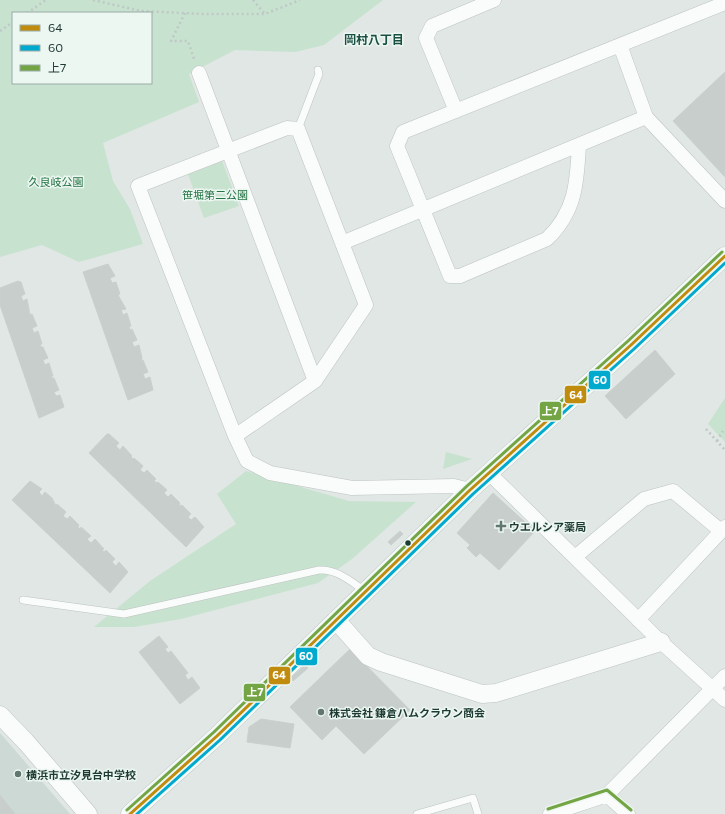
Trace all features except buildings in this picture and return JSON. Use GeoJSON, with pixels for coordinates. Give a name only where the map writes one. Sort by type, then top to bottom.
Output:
{"type":"FeatureCollection","features":[{"type":"Feature","properties":{"kind":"street"},"geometry":{"type":"LineString","coordinates":[[456,111],[426,38],[432,26],[478,4],[494,0]]}},
{"type":"Feature","properties":{"kind":"street"},"geometry":{"type":"LineString","coordinates":[[579,144],[573,200],[559,228],[548,239],[460,276],[450,276],[397,146],[403,132],[725,3]]}},
{"type":"Feature","properties":{"kind":"street"},"geometry":{"type":"LineString","coordinates":[[620,45],[646,117],[725,201]]}},
{"type":"Feature","properties":{"kind":"street"},"geometry":{"type":"LineString","coordinates":[[199,73],[227,152],[315,381]]}},
{"type":"Feature","properties":{"kind":"street"},"geometry":{"type":"LineString","coordinates":[[342,243],[646,117]]}},
{"type":"Feature","properties":{"kind":"street"},"geometry":{"type":"LineString","coordinates":[[235,436],[315,381],[366,305],[298,129],[287,128],[138,186],[235,436],[247,461],[270,473],[352,488],[454,486],[470,490]]}},
{"type":"Feature","properties":{"kind":"street"},"geometry":{"type":"LineString","coordinates":[[130,814],[217,736],[470,490],[631,345],[725,256]]}},
{"type":"Feature","properties":{"kind":"street"},"geometry":{"type":"LineString","coordinates":[[489,473],[638,620],[725,700]]}},
{"type":"Feature","properties":{"kind":"street"},"geometry":{"type":"LineString","coordinates":[[575,557],[644,499],[672,491],[723,529],[638,620]]}},
{"type":"Feature","properties":{"kind":"street"},"geometry":{"type":"LineString","coordinates":[[336,620],[368,656],[381,662],[482,694],[496,693],[662,642]]}},
{"type":"Feature","properties":{"kind":"street"},"geometry":{"type":"LineString","coordinates":[[550,814],[607,795],[725,676]]}},
{"type":"Feature","properties":{"kind":"street"},"geometry":{"type":"LineString","coordinates":[[0,715],[26,742],[88,814]]}},
{"type":"Feature","properties":{"kind":"street"},"geometry":{"type":"LineString","coordinates":[[607,795],[628,814]]}},
{"type":"Feature","properties":{"kind":"lane"},"geometry":{"type":"LineString","coordinates":[[298,129],[320,74],[318,70]]}},
{"type":"Feature","properties":{"kind":"lane"},"geometry":{"type":"LineString","coordinates":[[23,600],[124,614],[319,570],[329,570],[341,575],[366,591]]}},
{"type":"Feature","properties":{"kind":"lane"},"geometry":{"type":"LineString","coordinates":[[417,814],[473,798],[478,814]]}},
{"type":"Feature","properties":{"kind":"path"},"geometry":{"type":"LineString","coordinates":[[28,12],[46,0]]}},
{"type":"Feature","properties":{"kind":"path"},"geometry":{"type":"LineString","coordinates":[[93,0],[141,11],[265,14],[300,0]]}},
{"type":"Feature","properties":{"kind":"path"},"geometry":{"type":"LineString","coordinates":[[253,0],[265,14]]}},
{"type":"Feature","properties":{"kind":"path"},"geometry":{"type":"LineString","coordinates":[[185,13],[171,41],[188,41],[199,73]]}},
{"type":"Feature","properties":{"kind":"path"},"geometry":{"type":"LineString","coordinates":[[0,31],[12,23]]}},
{"type":"Feature","properties":{"kind":"path"},"geometry":{"type":"LineString","coordinates":[[706,429],[725,450]]}},
{"type":"Feature","properties":{"kind":"path"},"geometry":{"type":"LineString","coordinates":[[717,441],[723,431]]}},
{"type":"Feature","properties":{"kind":"shaded area","name":"横浜市立汐見台中学校"},"geometry":{"type":"Polygon","coordinates":[[[0,733],[1,734],[70,814],[0,814],[0,733]]]}},
{"type":"Feature","properties":{"kind":"green space","name":"久良岐公園"},"geometry":{"type":"Polygon","coordinates":[[[0,0],[383,0],[324,45],[295,52],[235,50],[189,74],[199,102],[103,143],[113,181],[130,209],[143,244],[79,262],[42,245],[0,257],[0,0]]]}},
{"type":"Feature","properties":{"kind":"green space","name":"笹堀第二公園"},"geometry":{"type":"Polygon","coordinates":[[[221,158],[239,206],[204,218],[186,169],[221,158]]]}},
{"type":"Feature","properties":{"kind":"green space"},"geometry":{"type":"Polygon","coordinates":[[[725,398],[725,442],[708,424],[725,398]]]}},
{"type":"Feature","properties":{"kind":"green space"},"geometry":{"type":"Polygon","coordinates":[[[446,452],[472,459],[443,469],[446,452]]]}},
{"type":"Feature","properties":{"kind":"green space"},"geometry":{"type":"Polygon","coordinates":[[[246,471],[349,501],[416,502],[352,559],[318,583],[181,619],[134,627],[94,627],[150,581],[236,524],[217,494],[246,471]]]}},
{"type":"Feature","properties":{"kind":"transit line","name":"上7"},"geometry":{"type":"LineString","coordinates":[[127,810],[214,732],[467,486],[628,341],[722,252]]}},
{"type":"Feature","properties":{"kind":"transit line","name":"64"},"geometry":{"type":"LineString","coordinates":[[130,814],[217,736],[470,490],[631,345],[725,256]]}},
{"type":"Feature","properties":{"kind":"transit line","name":"60"},"geometry":{"type":"LineString","coordinates":[[137,814],[220,740],[473,494],[634,349],[725,263]]}},
{"type":"Feature","properties":{"kind":"transit line","name":"上7"},"geometry":{"type":"LineString","coordinates":[[548,809],[607,790],[631,810]]}},
{"type":"Feature","properties":{"kind":"place","name":"ウエルシア薬局"},"geometry":{"type":"Point","coordinates":[501,526]}},
{"type":"Feature","properties":{"kind":"place","name":"株式会社 鎌倉ハムクラウン商会"},"geometry":{"type":"Point","coordinates":[321,712]}},
{"type":"Feature","properties":{"kind":"place","name":"横浜市立汐見台中学校"},"geometry":{"type":"Point","coordinates":[18,774]}},
{"type":"Feature","properties":{"kind":"district","name":"岡村八丁目"},"geometry":{"type":"Point","coordinates":[374,39]}}]}
